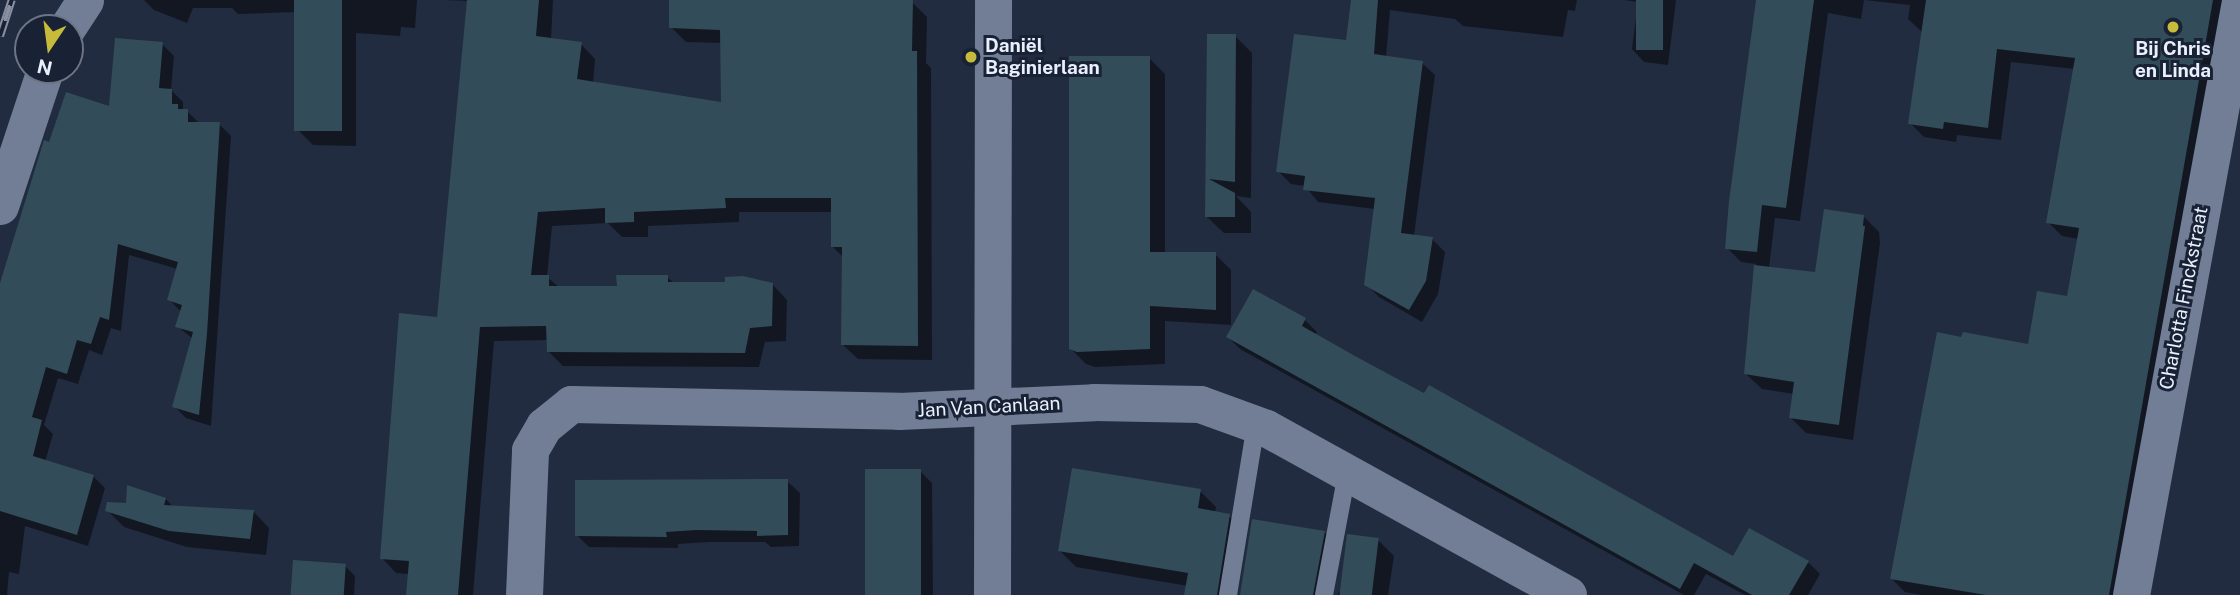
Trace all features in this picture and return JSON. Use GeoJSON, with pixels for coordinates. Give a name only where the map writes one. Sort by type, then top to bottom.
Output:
{"type":"FeatureCollection","features":[{"type":"Feature","properties":{"kind":"street"},"geometry":{"type":"LineString","coordinates":[[992,595],[993,0]]}},
{"type":"Feature","properties":{"kind":"street","name":"Charlotta Finckstraat"},"geometry":{"type":"LineString","coordinates":[[2131,595],[2240,1]]}},
{"type":"Feature","properties":{"kind":"street"},"geometry":{"type":"LineString","coordinates":[[0,206],[40,84]]}},
{"type":"Feature","properties":{"kind":"street","name":"Jan Van Canlaan"},"geometry":{"type":"LineString","coordinates":[[524,595],[530,450],[544,426],[570,404],[899,411],[992,405],[1200,404],[1256,424],[1547,590]]}},
{"type":"Feature","properties":{"kind":"lane"},"geometry":{"type":"LineString","coordinates":[[1228,595],[1256,424]]}},
{"type":"Feature","properties":{"kind":"lane"},"geometry":{"type":"LineString","coordinates":[[1324,595],[1346,473]]}},
{"type":"Feature","properties":{"kind":"building"},"geometry":{"type":"Polygon","coordinates":[[[294,0],[342,0],[342,131],[294,131],[294,0]]]}},
{"type":"Feature","properties":{"kind":"building"},"geometry":{"type":"Polygon","coordinates":[[[467,0],[539,0],[536,36],[582,42],[577,79],[721,102],[720,30],[669,28],[669,0],[913,0],[912,51],[917,51],[918,346],[841,345],[842,247],[831,247],[831,198],[725,198],[726,208],[634,212],[634,222],[605,223],[605,208],[538,212],[531,275],[549,275],[549,286],[617,286],[616,275],[668,275],[668,282],[725,282],[725,277],[743,276],[773,283],[772,326],[750,328],[745,353],[547,352],[546,326],[480,327],[458,595],[406,595],[409,561],[380,559],[399,313],[437,317],[467,0]]]}},
{"type":"Feature","properties":{"kind":"building"},"geometry":{"type":"Polygon","coordinates":[[[1351,0],[1378,0],[1374,54],[1423,61],[1401,233],[1433,237],[1426,281],[1409,310],[1364,285],[1375,198],[1303,190],[1305,176],[1276,172],[1294,34],[1346,40],[1351,0]]]}},
{"type":"Feature","properties":{"kind":"building"},"geometry":{"type":"Polygon","coordinates":[[[1636,0],[1663,0],[1663,50],[1636,50],[1636,0]]]}},
{"type":"Feature","properties":{"kind":"building"},"geometry":{"type":"Polygon","coordinates":[[[1756,0],[1814,0],[1786,208],[1762,205],[1757,252],[1725,249],[1756,0]]]}},
{"type":"Feature","properties":{"kind":"building"},"geometry":{"type":"Polygon","coordinates":[[[1926,0],[2213,0],[2109,595],[1986,595],[1890,579],[1937,332],[1961,337],[1963,332],[2028,344],[2037,291],[2067,296],[2079,228],[2046,223],[2075,58],[1997,49],[1988,128],[1944,122],[1943,129],[1908,124],[1926,0]]]}},
{"type":"Feature","properties":{"kind":"building"},"geometry":{"type":"Polygon","coordinates":[[[1207,34],[1236,34],[1235,182],[1209,179],[1235,193],[1235,217],[1205,217],[1207,34]]]}},
{"type":"Feature","properties":{"kind":"building"},"geometry":{"type":"Polygon","coordinates":[[[115,38],[163,42],[159,88],[172,89],[172,104],[178,104],[178,109],[188,109],[188,122],[220,122],[207,334],[199,415],[172,407],[193,332],[175,327],[182,305],[167,300],[178,262],[118,244],[109,320],[100,317],[91,344],[77,340],[67,374],[46,367],[32,417],[42,420],[33,456],[94,475],[77,535],[0,511],[0,283],[44,140],[49,142],[66,92],[109,106],[115,38]]]}},
{"type":"Feature","properties":{"kind":"building"},"geometry":{"type":"Polygon","coordinates":[[[1069,56],[1150,56],[1150,252],[1216,252],[1216,310],[1150,306],[1150,349],[1077,352],[1069,349],[1069,56]]]}},
{"type":"Feature","properties":{"kind":"building"},"geometry":{"type":"Polygon","coordinates":[[[1824,209],[1864,215],[1865,226],[1839,425],[1789,418],[1794,382],[1744,374],[1754,265],[1815,272],[1824,209]]]}},
{"type":"Feature","properties":{"kind":"building"},"geometry":{"type":"Polygon","coordinates":[[[1253,289],[1306,318],[1302,326],[1355,356],[1424,393],[1429,385],[1733,556],[1749,528],[1809,561],[1789,595],[1752,595],[1694,563],[1680,589],[1226,337],[1253,289]]]}},
{"type":"Feature","properties":{"kind":"building"},"geometry":{"type":"Polygon","coordinates":[[[1072,468],[1201,489],[1198,508],[1230,514],[1217,595],[1184,595],[1188,573],[1058,551],[1072,468]]]}},
{"type":"Feature","properties":{"kind":"building"},"geometry":{"type":"Polygon","coordinates":[[[865,469],[921,469],[921,595],[865,595],[865,469]]]}},
{"type":"Feature","properties":{"kind":"building"},"geometry":{"type":"Polygon","coordinates":[[[788,479],[788,535],[757,536],[757,531],[696,530],[666,532],[667,537],[575,536],[575,480],[788,479]]]}},
{"type":"Feature","properties":{"kind":"building"},"geometry":{"type":"Polygon","coordinates":[[[127,485],[166,498],[164,505],[254,510],[250,539],[169,531],[105,511],[107,502],[126,503],[127,485]]]}},
{"type":"Feature","properties":{"kind":"building"},"geometry":{"type":"Polygon","coordinates":[[[1252,519],[1325,531],[1313,595],[1240,595],[1252,519]]]}},
{"type":"Feature","properties":{"kind":"building"},"geometry":{"type":"Polygon","coordinates":[[[1347,534],[1379,538],[1372,595],[1340,595],[1347,534]]]}},
{"type":"Feature","properties":{"kind":"building"},"geometry":{"type":"Polygon","coordinates":[[[293,560],[346,564],[344,595],[291,595],[293,560]]]}},
{"type":"Feature","properties":{"kind":"railway"},"geometry":{"type":"LineString","coordinates":[[0,36],[12,0]]}},
{"type":"Feature","properties":{"kind":"place","name":"Bij Chris en Linda"},"geometry":{"type":"Point","coordinates":[2173,27]}},
{"type":"Feature","properties":{"kind":"place","name":"Daniël Baginierlaan"},"geometry":{"type":"Point","coordinates":[971,57]}}]}
